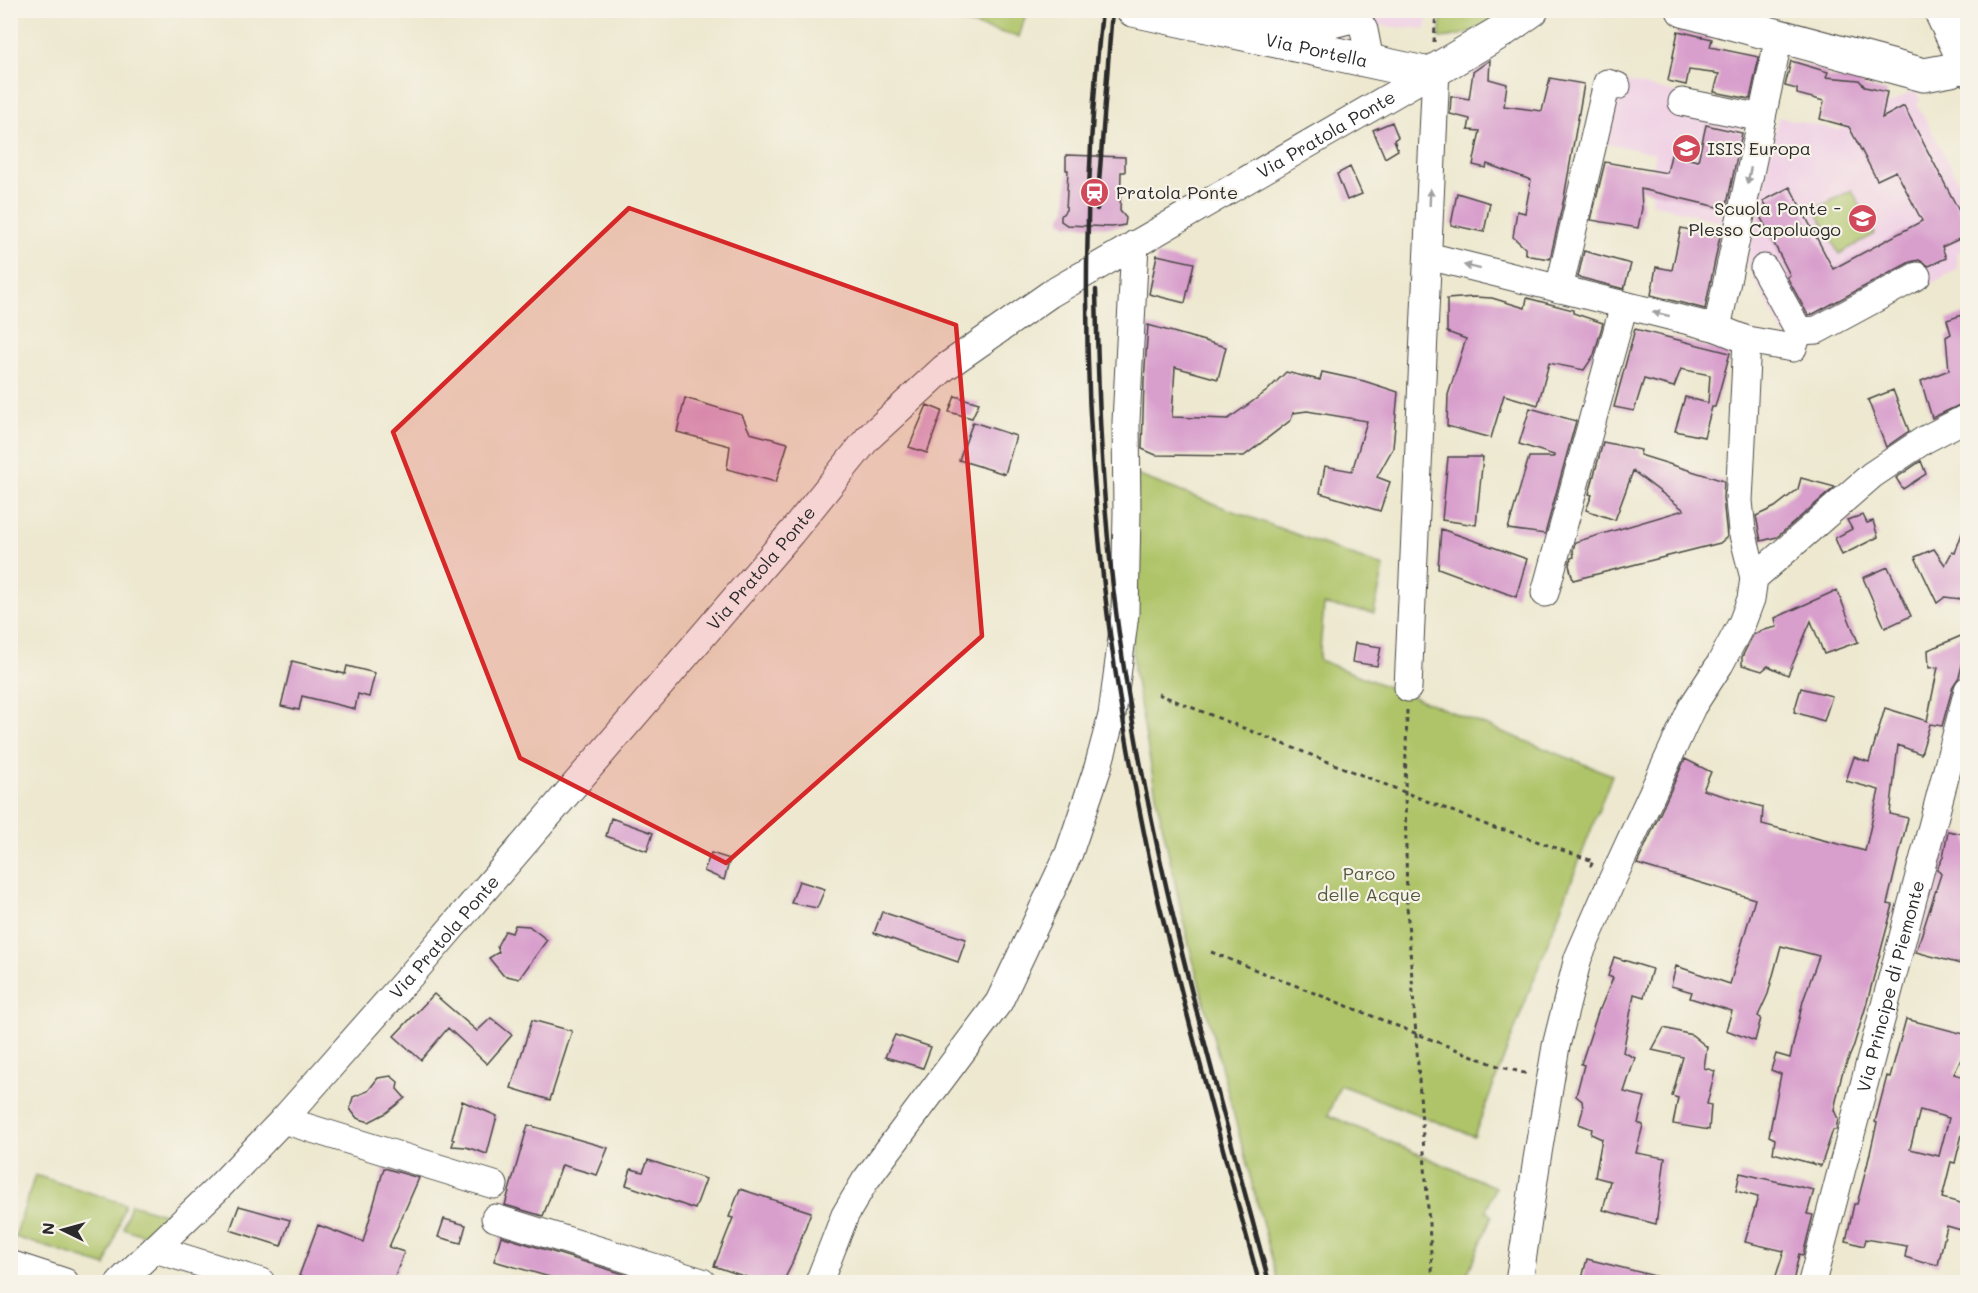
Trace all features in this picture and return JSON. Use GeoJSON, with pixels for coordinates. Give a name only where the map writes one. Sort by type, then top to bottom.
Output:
{"type":"FeatureCollection","features":[{"type":"Feature","properties":{"kind":"main road","name":"Via Portella"},"geometry":{"type":"LineString","coordinates":[[1134,10],[1370,61],[1432,71]]}},
{"type":"Feature","properties":{"kind":"main road","name":"Via Pratola Ponte"},"geometry":{"type":"LineString","coordinates":[[1432,71],[1502,31],[1532,10]]}},
{"type":"Feature","properties":{"kind":"main road"},"geometry":{"type":"LineString","coordinates":[[1683,10],[1924,75],[1951,70],[1966,60],[1940,10]]}},
{"type":"Feature","properties":{"kind":"street"},"geometry":{"type":"LineString","coordinates":[[1234,10],[1329,25],[1355,14],[1364,30],[1370,61]]}},
{"type":"Feature","properties":{"kind":"street"},"geometry":{"type":"LineString","coordinates":[[1717,328],[1779,37]]}},
{"type":"Feature","properties":{"kind":"street"},"geometry":{"type":"LineString","coordinates":[[1408,688],[1428,256],[1432,71]]}},
{"type":"Feature","properties":{"kind":"street","name":"Via Pratola Ponte"},"geometry":{"type":"LineString","coordinates":[[120,1282],[217,1189],[283,1120],[418,967],[792,532],[868,438],[944,368],[1050,294],[1432,71]]}},
{"type":"Feature","properties":{"kind":"street"},"geometry":{"type":"LineString","coordinates":[[1559,289],[1612,84]]}},
{"type":"Feature","properties":{"kind":"street"},"geometry":{"type":"LineString","coordinates":[[1682,102],[1762,118]]}},
{"type":"Feature","properties":{"kind":"street"},"geometry":{"type":"LineString","coordinates":[[819,1282],[845,1215],[865,1181],[999,1002],[1069,853],[1098,767],[1112,715],[1125,614],[1126,422],[1135,244]]}},
{"type":"Feature","properties":{"kind":"street"},"geometry":{"type":"LineString","coordinates":[[1428,256],[1717,328],[1747,340],[1793,348],[1799,331],[1764,268]]}},
{"type":"Feature","properties":{"kind":"street"},"geometry":{"type":"LineString","coordinates":[[1799,331],[1817,330],[1917,276]]}},
{"type":"Feature","properties":{"kind":"street"},"geometry":{"type":"LineString","coordinates":[[1545,593],[1623,305]]}},
{"type":"Feature","properties":{"kind":"street"},"geometry":{"type":"LineString","coordinates":[[1519,1282],[1556,1046],[1578,958],[1612,878],[1692,707],[1720,664],[1742,623],[1751,599],[1754,578],[1742,531],[1739,501],[1747,340]]}},
{"type":"Feature","properties":{"kind":"street"},"geometry":{"type":"LineString","coordinates":[[1754,578],[1872,475],[1924,440],[1968,417]]}},
{"type":"Feature","properties":{"kind":"street","name":"Via Principe di Piemonte"},"geometry":{"type":"LineString","coordinates":[[1812,1282],[1968,690]]}},
{"type":"Feature","properties":{"kind":"street"},"geometry":{"type":"LineString","coordinates":[[283,1120],[494,1185]]}},
{"type":"Feature","properties":{"kind":"street"},"geometry":{"type":"LineString","coordinates":[[495,1218],[702,1282]]}},
{"type":"Feature","properties":{"kind":"street"},"geometry":{"type":"LineString","coordinates":[[155,1249],[261,1282]]}},
{"type":"Feature","properties":{"kind":"street"},"geometry":{"type":"LineString","coordinates":[[10,1264],[65,1282]]}},
{"type":"Feature","properties":{"kind":"path"},"geometry":{"type":"LineString","coordinates":[[1408,688],[1405,792],[1407,906],[1434,1282]]}},
{"type":"Feature","properties":{"kind":"path"},"geometry":{"type":"LineString","coordinates":[[1158,694],[1497,829],[1593,861],[1589,870]]}},
{"type":"Feature","properties":{"kind":"path"},"geometry":{"type":"LineString","coordinates":[[1211,952],[1498,1066],[1550,1080]]}},
{"type":"Feature","properties":{"kind":"highlighted area"},"geometry":{"type":"Polygon","coordinates":[[[629,208],[956,325],[982,636],[726,863],[520,758],[393,432],[629,208]]]}},
{"type":"Feature","properties":{"kind":"shaded area"},"geometry":{"type":"Polygon","coordinates":[[[1181,11],[1428,11],[1426,29],[1381,26],[1327,41],[1181,11]]]}},
{"type":"Feature","properties":{"kind":"shaded area","name":"ISIS Europa"},"geometry":{"type":"Polygon","coordinates":[[[1619,80],[1745,109],[1740,132],[1746,134],[1729,209],[1725,209],[1722,222],[1651,203],[1654,153],[1603,143],[1619,80]]]}},
{"type":"Feature","properties":{"kind":"shaded area","name":"Scuola Ponte - Plesso Capoluogo"},"geometry":{"type":"Polygon","coordinates":[[[1915,90],[1920,101],[1917,104],[1962,188],[1967,186],[1967,247],[1957,253],[1958,269],[1817,344],[1783,334],[1747,264],[1778,117],[1839,130],[1915,90]]]}},
{"type":"Feature","properties":{"kind":"green space"},"geometry":{"type":"Polygon","coordinates":[[[1027,10],[1019,37],[918,11],[1027,10]]]}},
{"type":"Feature","properties":{"kind":"green space"},"geometry":{"type":"Polygon","coordinates":[[[1441,11],[1508,11],[1468,33],[1440,38],[1441,11]]]}},
{"type":"Feature","properties":{"kind":"green space"},"geometry":{"type":"Polygon","coordinates":[[[1852,190],[1875,234],[1839,254],[1815,209],[1852,190]]]}},
{"type":"Feature","properties":{"kind":"green space","name":"Parco delle Acque"},"geometry":{"type":"Polygon","coordinates":[[[1131,473],[1384,567],[1374,613],[1324,605],[1319,660],[1612,775],[1474,1136],[1340,1085],[1328,1115],[1495,1187],[1486,1211],[1492,1216],[1464,1282],[1278,1282],[1188,941],[1158,806],[1134,670],[1131,608],[1131,473]]]}},
{"type":"Feature","properties":{"kind":"green space"},"geometry":{"type":"Polygon","coordinates":[[[35,1175],[125,1204],[106,1266],[15,1237],[35,1175]]]}},
{"type":"Feature","properties":{"kind":"green space"},"geometry":{"type":"Polygon","coordinates":[[[131,1204],[171,1216],[148,1237],[123,1228],[131,1204]]]}},
{"type":"Feature","properties":{"kind":"building"},"geometry":{"type":"Polygon","coordinates":[[[1678,31],[1712,39],[1710,47],[1759,57],[1750,99],[1714,92],[1719,74],[1689,70],[1686,85],[1668,81],[1678,31]]]}},
{"type":"Feature","properties":{"kind":"building"},"geometry":{"type":"Polygon","coordinates":[[[1490,60],[1489,79],[1507,84],[1504,106],[1542,111],[1550,78],[1584,84],[1564,198],[1550,259],[1530,256],[1513,237],[1517,211],[1525,213],[1531,180],[1487,164],[1486,168],[1473,165],[1480,131],[1468,130],[1470,119],[1450,114],[1451,96],[1469,99],[1473,72],[1490,60]]]}},
{"type":"Feature","properties":{"kind":"building"},"geometry":{"type":"Polygon","coordinates":[[[1791,61],[1828,72],[1826,77],[1859,80],[1865,87],[1887,92],[1882,118],[1904,106],[1968,228],[1968,235],[1942,247],[1946,258],[1929,266],[1919,260],[1910,262],[1808,315],[1787,277],[1790,275],[1760,216],[1770,210],[1763,201],[1790,187],[1833,269],[1922,221],[1896,171],[1877,180],[1849,127],[1820,119],[1824,101],[1797,94],[1797,89],[1785,86],[1791,61]]]}},
{"type":"Feature","properties":{"kind":"building"},"geometry":{"type":"Polygon","coordinates":[[[1392,122],[1398,137],[1394,140],[1398,150],[1385,158],[1373,130],[1392,122]]]}},
{"type":"Feature","properties":{"kind":"building"},"geometry":{"type":"Polygon","coordinates":[[[1706,125],[1742,133],[1726,209],[1641,189],[1642,208],[1638,228],[1591,220],[1605,162],[1667,173],[1671,155],[1698,161],[1706,125]]]}},
{"type":"Feature","properties":{"kind":"building"},"geometry":{"type":"Polygon","coordinates":[[[1066,155],[1125,157],[1125,172],[1121,172],[1120,211],[1126,218],[1125,225],[1112,227],[1067,225],[1061,221],[1061,216],[1066,210],[1068,170],[1066,170],[1066,155]]]}},
{"type":"Feature","properties":{"kind":"building"},"geometry":{"type":"Polygon","coordinates":[[[1350,167],[1362,194],[1347,200],[1337,174],[1350,167]]]}},
{"type":"Feature","properties":{"kind":"building"},"geometry":{"type":"Polygon","coordinates":[[[1457,193],[1490,203],[1484,232],[1451,225],[1457,193]]]}},
{"type":"Feature","properties":{"kind":"building"},"geometry":{"type":"Polygon","coordinates":[[[1681,228],[1720,236],[1705,309],[1651,295],[1656,267],[1672,270],[1681,228]]]}},
{"type":"Feature","properties":{"kind":"building"},"geometry":{"type":"Polygon","coordinates":[[[1584,251],[1631,264],[1624,289],[1578,277],[1584,251]]]}},
{"type":"Feature","properties":{"kind":"building"},"geometry":{"type":"Polygon","coordinates":[[[1157,255],[1194,263],[1185,303],[1149,294],[1157,255]]]}},
{"type":"Feature","properties":{"kind":"building"},"geometry":{"type":"Polygon","coordinates":[[[1492,298],[1525,308],[1527,298],[1573,310],[1573,313],[1603,323],[1594,355],[1584,370],[1549,363],[1538,405],[1504,395],[1491,438],[1447,426],[1448,395],[1466,339],[1447,332],[1447,299],[1492,298]]]}},
{"type":"Feature","properties":{"kind":"building"},"geometry":{"type":"Polygon","coordinates":[[[1968,313],[1968,401],[1932,418],[1921,381],[1949,370],[1946,337],[1951,334],[1947,320],[1968,313]]]}},
{"type":"Feature","properties":{"kind":"building"},"geometry":{"type":"Polygon","coordinates":[[[1148,325],[1226,347],[1218,379],[1175,367],[1172,417],[1228,419],[1267,391],[1286,372],[1320,380],[1322,372],[1364,381],[1398,392],[1393,448],[1377,477],[1390,482],[1380,511],[1320,493],[1325,466],[1352,471],[1367,421],[1307,411],[1293,413],[1291,420],[1244,456],[1156,455],[1142,449],[1148,325]]]}},
{"type":"Feature","properties":{"kind":"building"},"geometry":{"type":"Polygon","coordinates":[[[1635,329],[1730,353],[1704,437],[1675,431],[1685,397],[1708,403],[1710,375],[1681,369],[1674,387],[1644,379],[1634,411],[1614,407],[1635,329]]]}},
{"type":"Feature","properties":{"kind":"building"},"geometry":{"type":"Polygon","coordinates":[[[1893,390],[1909,431],[1886,447],[1868,400],[1893,390]]]}},
{"type":"Feature","properties":{"kind":"building"},"geometry":{"type":"Polygon","coordinates":[[[955,396],[979,403],[972,418],[949,412],[955,396]]]}},
{"type":"Feature","properties":{"kind":"building"},"geometry":{"type":"Polygon","coordinates":[[[685,398],[742,415],[750,433],[788,443],[776,482],[727,469],[730,446],[677,432],[685,398]]]}},
{"type":"Feature","properties":{"kind":"building"},"geometry":{"type":"Polygon","coordinates":[[[927,405],[942,411],[927,453],[909,447],[927,405]]]}},
{"type":"Feature","properties":{"kind":"building"},"geometry":{"type":"Polygon","coordinates":[[[1530,408],[1576,421],[1545,534],[1508,529],[1529,457],[1554,457],[1554,455],[1519,444],[1530,408]]]}},
{"type":"Feature","properties":{"kind":"building"},"geometry":{"type":"Polygon","coordinates":[[[973,422],[1016,436],[1005,474],[959,460],[973,422]]]}},
{"type":"Feature","properties":{"kind":"building"},"geometry":{"type":"Polygon","coordinates":[[[1603,442],[1641,450],[1640,455],[1724,481],[1723,498],[1727,537],[1720,543],[1573,580],[1569,565],[1571,558],[1574,557],[1575,542],[1684,510],[1633,471],[1615,520],[1586,510],[1592,495],[1589,494],[1603,442]]]}},
{"type":"Feature","properties":{"kind":"building"},"geometry":{"type":"Polygon","coordinates":[[[1448,457],[1483,457],[1476,525],[1442,520],[1448,457]]]}},
{"type":"Feature","properties":{"kind":"building"},"geometry":{"type":"Polygon","coordinates":[[[1921,461],[1926,474],[1903,489],[1896,478],[1921,461]]]}},
{"type":"Feature","properties":{"kind":"building"},"geometry":{"type":"Polygon","coordinates":[[[1801,478],[1835,487],[1777,537],[1761,541],[1756,516],[1775,507],[1798,489],[1801,478]]]}},
{"type":"Feature","properties":{"kind":"building"},"geometry":{"type":"Polygon","coordinates":[[[1863,515],[1867,523],[1873,521],[1878,537],[1842,555],[1835,538],[1852,529],[1847,520],[1863,515]]]}},
{"type":"Feature","properties":{"kind":"building"},"geometry":{"type":"Polygon","coordinates":[[[1966,522],[1968,600],[1945,597],[1937,603],[1915,557],[1934,549],[1945,565],[1952,552],[1955,553],[1966,522]]]}},
{"type":"Feature","properties":{"kind":"building"},"geometry":{"type":"Polygon","coordinates":[[[1441,529],[1527,559],[1516,597],[1438,568],[1441,529]]]}},
{"type":"Feature","properties":{"kind":"building"},"geometry":{"type":"Polygon","coordinates":[[[1888,567],[1911,616],[1885,628],[1863,578],[1888,567]]]}},
{"type":"Feature","properties":{"kind":"building"},"geometry":{"type":"Polygon","coordinates":[[[1837,590],[1858,642],[1824,654],[1811,621],[1788,675],[1768,666],[1762,671],[1742,665],[1742,657],[1753,635],[1777,627],[1775,618],[1837,590]]]}},
{"type":"Feature","properties":{"kind":"building"},"geometry":{"type":"Polygon","coordinates":[[[1968,633],[1968,643],[1959,677],[1953,686],[1942,726],[1930,724],[1921,754],[1898,745],[1890,814],[1908,818],[1887,904],[1893,905],[1866,1006],[1842,1074],[1834,1110],[1838,1119],[1836,1130],[1833,1130],[1821,1166],[1773,1153],[1775,1139],[1769,1136],[1781,1074],[1771,1070],[1776,1054],[1790,1058],[1803,1001],[1819,956],[1781,946],[1768,994],[1758,1016],[1761,1018],[1755,1041],[1726,1030],[1732,1011],[1690,998],[1692,992],[1671,986],[1676,966],[1730,984],[1755,899],[1637,864],[1685,759],[1711,772],[1703,790],[1763,807],[1762,824],[1865,851],[1879,790],[1846,781],[1854,757],[1869,762],[1885,708],[1927,721],[1938,667],[1929,668],[1928,650],[1968,633]]]}},
{"type":"Feature","properties":{"kind":"building"},"geometry":{"type":"Polygon","coordinates":[[[1355,643],[1381,647],[1377,666],[1352,662],[1355,643]]]}},
{"type":"Feature","properties":{"kind":"building"},"geometry":{"type":"Polygon","coordinates":[[[292,661],[345,674],[347,666],[375,673],[369,697],[358,694],[355,709],[302,696],[299,710],[281,706],[292,661]]]}},
{"type":"Feature","properties":{"kind":"building"},"geometry":{"type":"Polygon","coordinates":[[[1801,688],[1832,696],[1824,721],[1794,712],[1801,688]]]}},
{"type":"Feature","properties":{"kind":"building"},"geometry":{"type":"Polygon","coordinates":[[[611,818],[653,833],[647,851],[606,836],[611,818]]]}},
{"type":"Feature","properties":{"kind":"building"},"geometry":{"type":"Polygon","coordinates":[[[1948,831],[1968,835],[1968,966],[1916,952],[1941,874],[1937,869],[1943,857],[1948,831]]]}},
{"type":"Feature","properties":{"kind":"building"},"geometry":{"type":"Polygon","coordinates":[[[711,853],[730,859],[724,880],[704,871],[711,853]]]}},
{"type":"Feature","properties":{"kind":"building"},"geometry":{"type":"Polygon","coordinates":[[[799,881],[825,889],[817,908],[791,903],[799,881]]]}},
{"type":"Feature","properties":{"kind":"building"},"geometry":{"type":"Polygon","coordinates":[[[882,912],[966,939],[958,962],[874,933],[882,912]]]}},
{"type":"Feature","properties":{"kind":"building"},"geometry":{"type":"Polygon","coordinates":[[[515,925],[529,926],[547,940],[519,979],[503,975],[489,958],[499,952],[497,946],[505,931],[512,933],[515,925]]]}},
{"type":"Feature","properties":{"kind":"building"},"geometry":{"type":"Polygon","coordinates":[[[1614,957],[1652,969],[1644,997],[1634,994],[1623,1052],[1635,1058],[1624,1092],[1645,1097],[1638,1123],[1643,1125],[1636,1153],[1665,1158],[1656,1224],[1603,1210],[1610,1181],[1595,1177],[1602,1139],[1591,1134],[1592,1129],[1579,1124],[1583,1109],[1582,1101],[1576,1096],[1584,1065],[1581,1064],[1599,1009],[1613,978],[1608,976],[1614,957]]]}},
{"type":"Feature","properties":{"kind":"building"},"geometry":{"type":"Polygon","coordinates":[[[434,994],[477,1031],[491,1018],[512,1035],[487,1064],[448,1028],[421,1060],[394,1036],[434,994]]]}},
{"type":"Feature","properties":{"kind":"building"},"geometry":{"type":"Polygon","coordinates":[[[1906,1019],[1968,1035],[1968,1045],[1954,1074],[1968,1078],[1968,1123],[1965,1122],[1955,1163],[1951,1162],[1942,1198],[1968,1205],[1968,1232],[1947,1226],[1938,1265],[1905,1257],[1907,1246],[1866,1239],[1864,1246],[1846,1241],[1854,1204],[1857,1204],[1867,1166],[1887,1076],[1890,1077],[1906,1019]],[[1920,1110],[1910,1149],[1939,1156],[1949,1118],[1920,1110]]]}},
{"type":"Feature","properties":{"kind":"building"},"geometry":{"type":"Polygon","coordinates":[[[532,1020],[572,1031],[550,1100],[511,1088],[532,1020]]]}},
{"type":"Feature","properties":{"kind":"building"},"geometry":{"type":"Polygon","coordinates":[[[1664,1028],[1692,1035],[1707,1047],[1704,1068],[1715,1071],[1707,1104],[1711,1105],[1709,1130],[1673,1124],[1678,1098],[1672,1096],[1683,1057],[1652,1050],[1664,1028]]]}},
{"type":"Feature","properties":{"kind":"building"},"geometry":{"type":"Polygon","coordinates":[[[895,1035],[931,1047],[923,1068],[885,1057],[895,1035]]]}},
{"type":"Feature","properties":{"kind":"building"},"geometry":{"type":"Polygon","coordinates":[[[391,1076],[398,1082],[397,1089],[405,1098],[386,1113],[369,1122],[357,1118],[350,1109],[353,1097],[368,1091],[378,1078],[391,1076]]]}},
{"type":"Feature","properties":{"kind":"building"},"geometry":{"type":"Polygon","coordinates":[[[462,1101],[497,1116],[487,1154],[466,1147],[452,1146],[462,1101]]]}},
{"type":"Feature","properties":{"kind":"building"},"geometry":{"type":"Polygon","coordinates":[[[528,1125],[608,1148],[597,1175],[562,1165],[543,1216],[505,1205],[528,1125]]]}},
{"type":"Feature","properties":{"kind":"building"},"geometry":{"type":"Polygon","coordinates":[[[648,1160],[706,1179],[695,1209],[626,1185],[631,1169],[643,1172],[648,1160]]]}},
{"type":"Feature","properties":{"kind":"building"},"geometry":{"type":"Polygon","coordinates":[[[384,1168],[419,1178],[389,1247],[404,1252],[393,1282],[321,1282],[299,1276],[318,1225],[363,1242],[384,1168]]]}},
{"type":"Feature","properties":{"kind":"building"},"geometry":{"type":"Polygon","coordinates":[[[1740,1173],[1814,1190],[1807,1214],[1813,1215],[1803,1255],[1799,1254],[1793,1282],[1774,1282],[1784,1251],[1745,1242],[1758,1197],[1736,1191],[1740,1173]]]}},
{"type":"Feature","properties":{"kind":"building"},"geometry":{"type":"Polygon","coordinates":[[[740,1189],[811,1212],[783,1282],[761,1282],[714,1266],[733,1218],[729,1217],[740,1189]]]}},
{"type":"Feature","properties":{"kind":"building"},"geometry":{"type":"Polygon","coordinates":[[[239,1206],[290,1220],[281,1246],[230,1230],[239,1206]]]}},
{"type":"Feature","properties":{"kind":"building"},"geometry":{"type":"Polygon","coordinates":[[[444,1219],[466,1225],[461,1243],[438,1237],[444,1219]]]}},
{"type":"Feature","properties":{"kind":"building"},"geometry":{"type":"Polygon","coordinates":[[[501,1236],[649,1282],[567,1282],[494,1261],[501,1236]]]}},
{"type":"Feature","properties":{"kind":"building"},"geometry":{"type":"Polygon","coordinates":[[[1587,1259],[1659,1277],[1659,1282],[1581,1282],[1587,1259]]]}},
{"type":"Feature","properties":{"kind":"railway"},"geometry":{"type":"LineString","coordinates":[[1102,10],[1091,149],[1087,289],[1095,498],[1106,606],[1124,725],[1157,894],[1259,1282]]}},
{"type":"Feature","properties":{"kind":"railway"},"geometry":{"type":"LineString","coordinates":[[1097,209],[1112,10]]}},
{"type":"Feature","properties":{"kind":"railway"},"geometry":{"type":"LineString","coordinates":[[1096,290],[1100,430],[1111,569],[1138,750],[1176,929],[1269,1282]]}},
{"type":"Feature","properties":{"kind":"place","name":"ISIS Europa"},"geometry":{"type":"Point","coordinates":[1686,148]}},
{"type":"Feature","properties":{"kind":"place","name":"Pratola Ponte"},"geometry":{"type":"Point","coordinates":[1095,192]}},
{"type":"Feature","properties":{"kind":"place","name":"Scuola Ponte - Plesso Capoluogo"},"geometry":{"type":"Point","coordinates":[1862,218]}}]}
